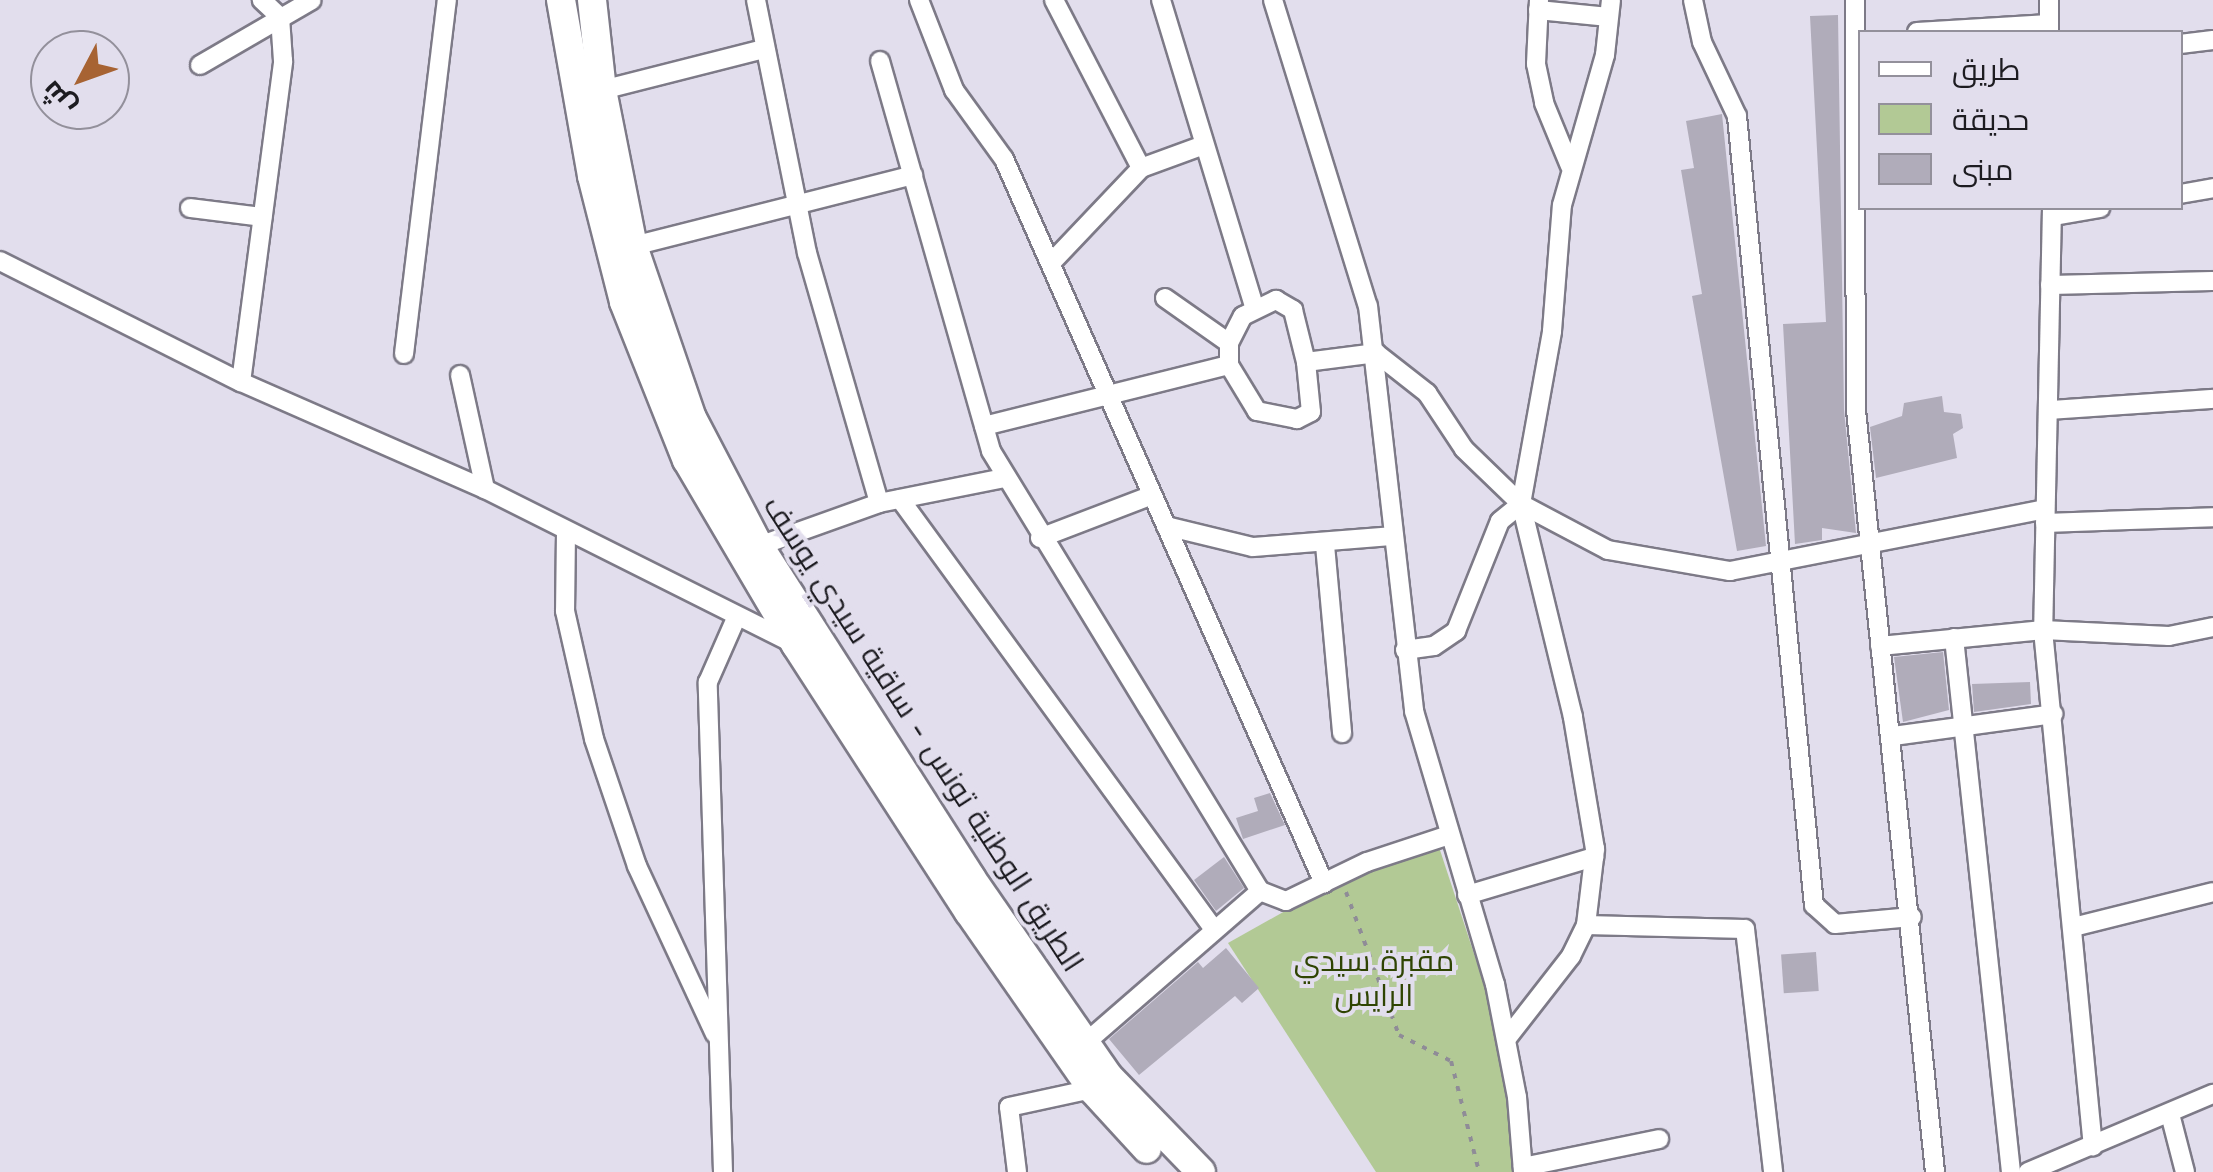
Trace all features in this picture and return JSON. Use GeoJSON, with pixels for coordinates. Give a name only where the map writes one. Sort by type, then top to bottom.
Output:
{"type":"FeatureCollection","features":[{"type":"Feature","properties":{"kind":"main road","name":"الطريق الوطنية تونس - ساقية سيدي يوسف"},"geometry":{"type":"LineString","coordinates":[[592,0],[602,90],[634,246],[686,404],[759,546],[1083,1044],[1136,1110],[1201,1172]]}},
{"type":"Feature","properties":{"kind":"main road","name":"الطريق الوطنية تونس - ساقية سيدي يوسف"},"geometry":{"type":"LineString","coordinates":[[561,1],[604,227],[644,357],[695,474],[796,645],[1092,1089],[1171,1172]]}},
{"type":"Feature","properties":{"kind":"street"},"geometry":{"type":"LineString","coordinates":[[241,382],[282,61],[280,17],[262,0]]}},
{"type":"Feature","properties":{"kind":"street"},"geometry":{"type":"LineString","coordinates":[[200,65],[312,0]]}},
{"type":"Feature","properties":{"kind":"street"},"geometry":{"type":"LineString","coordinates":[[404,354],[446,0]]}},
{"type":"Feature","properties":{"kind":"street"},"geometry":{"type":"LineString","coordinates":[[756,0],[796,202],[880,504]]}},
{"type":"Feature","properties":{"kind":"street"},"geometry":{"type":"LineString","coordinates":[[918,0],[954,90],[991,132],[1051,263],[1104,396],[1324,882]]}},
{"type":"Feature","properties":{"kind":"street"},"geometry":{"type":"LineString","coordinates":[[1054,0],[1141,168]]}},
{"type":"Feature","properties":{"kind":"street"},"geometry":{"type":"LineString","coordinates":[[1161,0],[1254,307]]}},
{"type":"Feature","properties":{"kind":"street"},"geometry":{"type":"LineString","coordinates":[[1273,0],[1364,293],[1376,353],[1392,536],[1414,711],[1508,1037],[1523,1170],[1659,1139]]}},
{"type":"Feature","properties":{"kind":"street"},"geometry":{"type":"LineString","coordinates":[[1694,0],[1702,42],[1737,116],[1783,559],[1788,681],[1814,905],[1835,924],[1912,917]]}},
{"type":"Feature","properties":{"kind":"street"},"geometry":{"type":"LineString","coordinates":[[1855,0],[1858,36]]}},
{"type":"Feature","properties":{"kind":"street"},"geometry":{"type":"LineString","coordinates":[[1984,30],[2050,28],[2049,0]]}},
{"type":"Feature","properties":{"kind":"street"},"geometry":{"type":"LineString","coordinates":[[1508,1037],[1540,1002],[1586,925],[1594,857],[1573,716],[1521,504],[1552,331],[1570,166],[1591,111],[1610,8],[1539,5],[1536,64],[1544,103],[1570,166]]}},
{"type":"Feature","properties":{"kind":"street"},"geometry":{"type":"LineString","coordinates":[[2183,44],[2213,40]]}},
{"type":"Feature","properties":{"kind":"street"},"geometry":{"type":"LineString","coordinates":[[602,90],[764,49]]}},
{"type":"Feature","properties":{"kind":"street"},"geometry":{"type":"LineString","coordinates":[[880,61],[984,426],[1004,478],[1260,891],[1286,902],[1324,882],[1449,835]]}},
{"type":"Feature","properties":{"kind":"street"},"geometry":{"type":"LineString","coordinates":[[1051,263],[1141,168],[1204,144]]}},
{"type":"Feature","properties":{"kind":"street"},"geometry":{"type":"LineString","coordinates":[[634,246],[913,175]]}},
{"type":"Feature","properties":{"kind":"street"},"geometry":{"type":"LineString","coordinates":[[2183,193],[2213,188]]}},
{"type":"Feature","properties":{"kind":"street"},"geometry":{"type":"LineString","coordinates":[[190,208],[262,217]]}},
{"type":"Feature","properties":{"kind":"street"},"geometry":{"type":"LineString","coordinates":[[1859,210],[1856,410],[1912,917],[1935,1172]]}},
{"type":"Feature","properties":{"kind":"street"},"geometry":{"type":"LineString","coordinates":[[2052,212],[2043,630],[2093,1146]]}},
{"type":"Feature","properties":{"kind":"street"},"geometry":{"type":"LineString","coordinates":[[0,261],[241,382],[485,490],[796,645]]}},
{"type":"Feature","properties":{"kind":"street"},"geometry":{"type":"LineString","coordinates":[[2050,286],[2213,281]]}},
{"type":"Feature","properties":{"kind":"street"},"geometry":{"type":"LineString","coordinates":[[1164,298],[1229,343]]}},
{"type":"Feature","properties":{"kind":"street"},"geometry":{"type":"LineString","coordinates":[[1288,302],[1306,362],[1311,412],[1284,420],[1257,411],[1228,365],[1229,343],[1254,307],[1288,302]]}},
{"type":"Feature","properties":{"kind":"street"},"geometry":{"type":"LineString","coordinates":[[1306,362],[1376,353],[1427,393],[1464,449],[1521,504],[1608,550],[1730,571],[2045,516],[2213,517]]}},
{"type":"Feature","properties":{"kind":"street"},"geometry":{"type":"LineString","coordinates":[[984,426],[1228,365]]}},
{"type":"Feature","properties":{"kind":"street"},"geometry":{"type":"LineString","coordinates":[[460,375],[485,490]]}},
{"type":"Feature","properties":{"kind":"street"},"geometry":{"type":"LineString","coordinates":[[2050,410],[2213,398]]}},
{"type":"Feature","properties":{"kind":"street"},"geometry":{"type":"LineString","coordinates":[[759,546],[880,504],[1004,478]]}},
{"type":"Feature","properties":{"kind":"street"},"geometry":{"type":"LineString","coordinates":[[1040,538],[1150,496]]}},
{"type":"Feature","properties":{"kind":"street"},"geometry":{"type":"LineString","coordinates":[[900,499],[1213,928]]}},
{"type":"Feature","properties":{"kind":"street"},"geometry":{"type":"LineString","coordinates":[[1405,650],[1434,646],[1456,630],[1500,521],[1521,504]]}},
{"type":"Feature","properties":{"kind":"street"},"geometry":{"type":"LineString","coordinates":[[1166,526],[1253,547],[1324,546],[1392,536]]}},
{"type":"Feature","properties":{"kind":"street"},"geometry":{"type":"LineString","coordinates":[[566,532],[565,611],[594,738],[637,866],[718,1041]]}},
{"type":"Feature","properties":{"kind":"street"},"geometry":{"type":"LineString","coordinates":[[1324,546],[1342,733]]}},
{"type":"Feature","properties":{"kind":"street"},"geometry":{"type":"LineString","coordinates":[[723,1172],[708,682],[737,616]]}},
{"type":"Feature","properties":{"kind":"street"},"geometry":{"type":"LineString","coordinates":[[1880,646],[2043,630],[2170,636],[2213,627]]}},
{"type":"Feature","properties":{"kind":"street"},"geometry":{"type":"LineString","coordinates":[[1954,638],[2011,1172]]}},
{"type":"Feature","properties":{"kind":"street"},"geometry":{"type":"LineString","coordinates":[[1893,736],[1962,722],[2053,714]]}},
{"type":"Feature","properties":{"kind":"street"},"geometry":{"type":"LineString","coordinates":[[1467,896],[1594,857]]}},
{"type":"Feature","properties":{"kind":"street"},"geometry":{"type":"LineString","coordinates":[[1083,1044],[1260,891]]}},
{"type":"Feature","properties":{"kind":"street"},"geometry":{"type":"LineString","coordinates":[[2073,927],[2213,892]]}},
{"type":"Feature","properties":{"kind":"street"},"geometry":{"type":"LineString","coordinates":[[1586,925],[1744,929],[1773,1172]]}},
{"type":"Feature","properties":{"kind":"street"},"geometry":{"type":"LineString","coordinates":[[1017,1172],[1010,1107],[1092,1089]]}},
{"type":"Feature","properties":{"kind":"street"},"geometry":{"type":"LineString","coordinates":[[2035,1170],[2213,1094]]}},
{"type":"Feature","properties":{"kind":"street"},"geometry":{"type":"LineString","coordinates":[[2170,1114],[2184,1172]]}},
{"type":"Feature","properties":{"kind":"path"},"geometry":{"type":"LineString","coordinates":[[1346,892],[1399,1035],[1452,1061],[1479,1172]]}},
{"type":"Feature","properties":{"kind":"green space","name":"مقبرة سيدي الرايس"},"geometry":{"type":"Polygon","coordinates":[[[1438,844],[1503,1042],[1517,1172],[1376,1172],[1228,943],[1365,866],[1438,844]]]}},
{"type":"Feature","properties":{"kind":"building"},"geometry":{"type":"Polygon","coordinates":[[[1838,15],[1844,410],[1856,533],[1822,528],[1822,540],[1795,544],[1783,324],[1826,322],[1810,16],[1838,15]]]}},
{"type":"Feature","properties":{"kind":"building"},"geometry":{"type":"Polygon","coordinates":[[[1722,114],[1766,546],[1737,551],[1692,296],[1702,294],[1681,170],[1694,168],[1686,121],[1722,114]]]}},
{"type":"Feature","properties":{"kind":"building"},"geometry":{"type":"Polygon","coordinates":[[[1942,396],[1944,412],[1961,414],[1963,428],[1953,434],[1957,458],[1876,478],[1870,427],[1902,416],[1904,403],[1942,396]]]}},
{"type":"Feature","properties":{"kind":"building"},"geometry":{"type":"Polygon","coordinates":[[[1943,652],[1949,710],[1903,722],[1894,657],[1943,652]]]}},
{"type":"Feature","properties":{"kind":"building"},"geometry":{"type":"Polygon","coordinates":[[[2030,682],[2031,704],[1974,712],[1972,684],[2030,682]]]}},
{"type":"Feature","properties":{"kind":"building"},"geometry":{"type":"Polygon","coordinates":[[[1270,793],[1285,825],[1243,839],[1236,818],[1258,811],[1254,798],[1270,793]]]}},
{"type":"Feature","properties":{"kind":"building"},"geometry":{"type":"Polygon","coordinates":[[[1224,857],[1244,888],[1216,911],[1194,880],[1224,857]]]}},
{"type":"Feature","properties":{"kind":"building"},"geometry":{"type":"Polygon","coordinates":[[[1226,948],[1259,988],[1242,1003],[1235,996],[1139,1075],[1109,1039],[1198,962],[1203,968],[1226,948]]]}},
{"type":"Feature","properties":{"kind":"building"},"geometry":{"type":"Polygon","coordinates":[[[1816,952],[1819,991],[1784,993],[1781,954],[1816,952]]]}}]}
